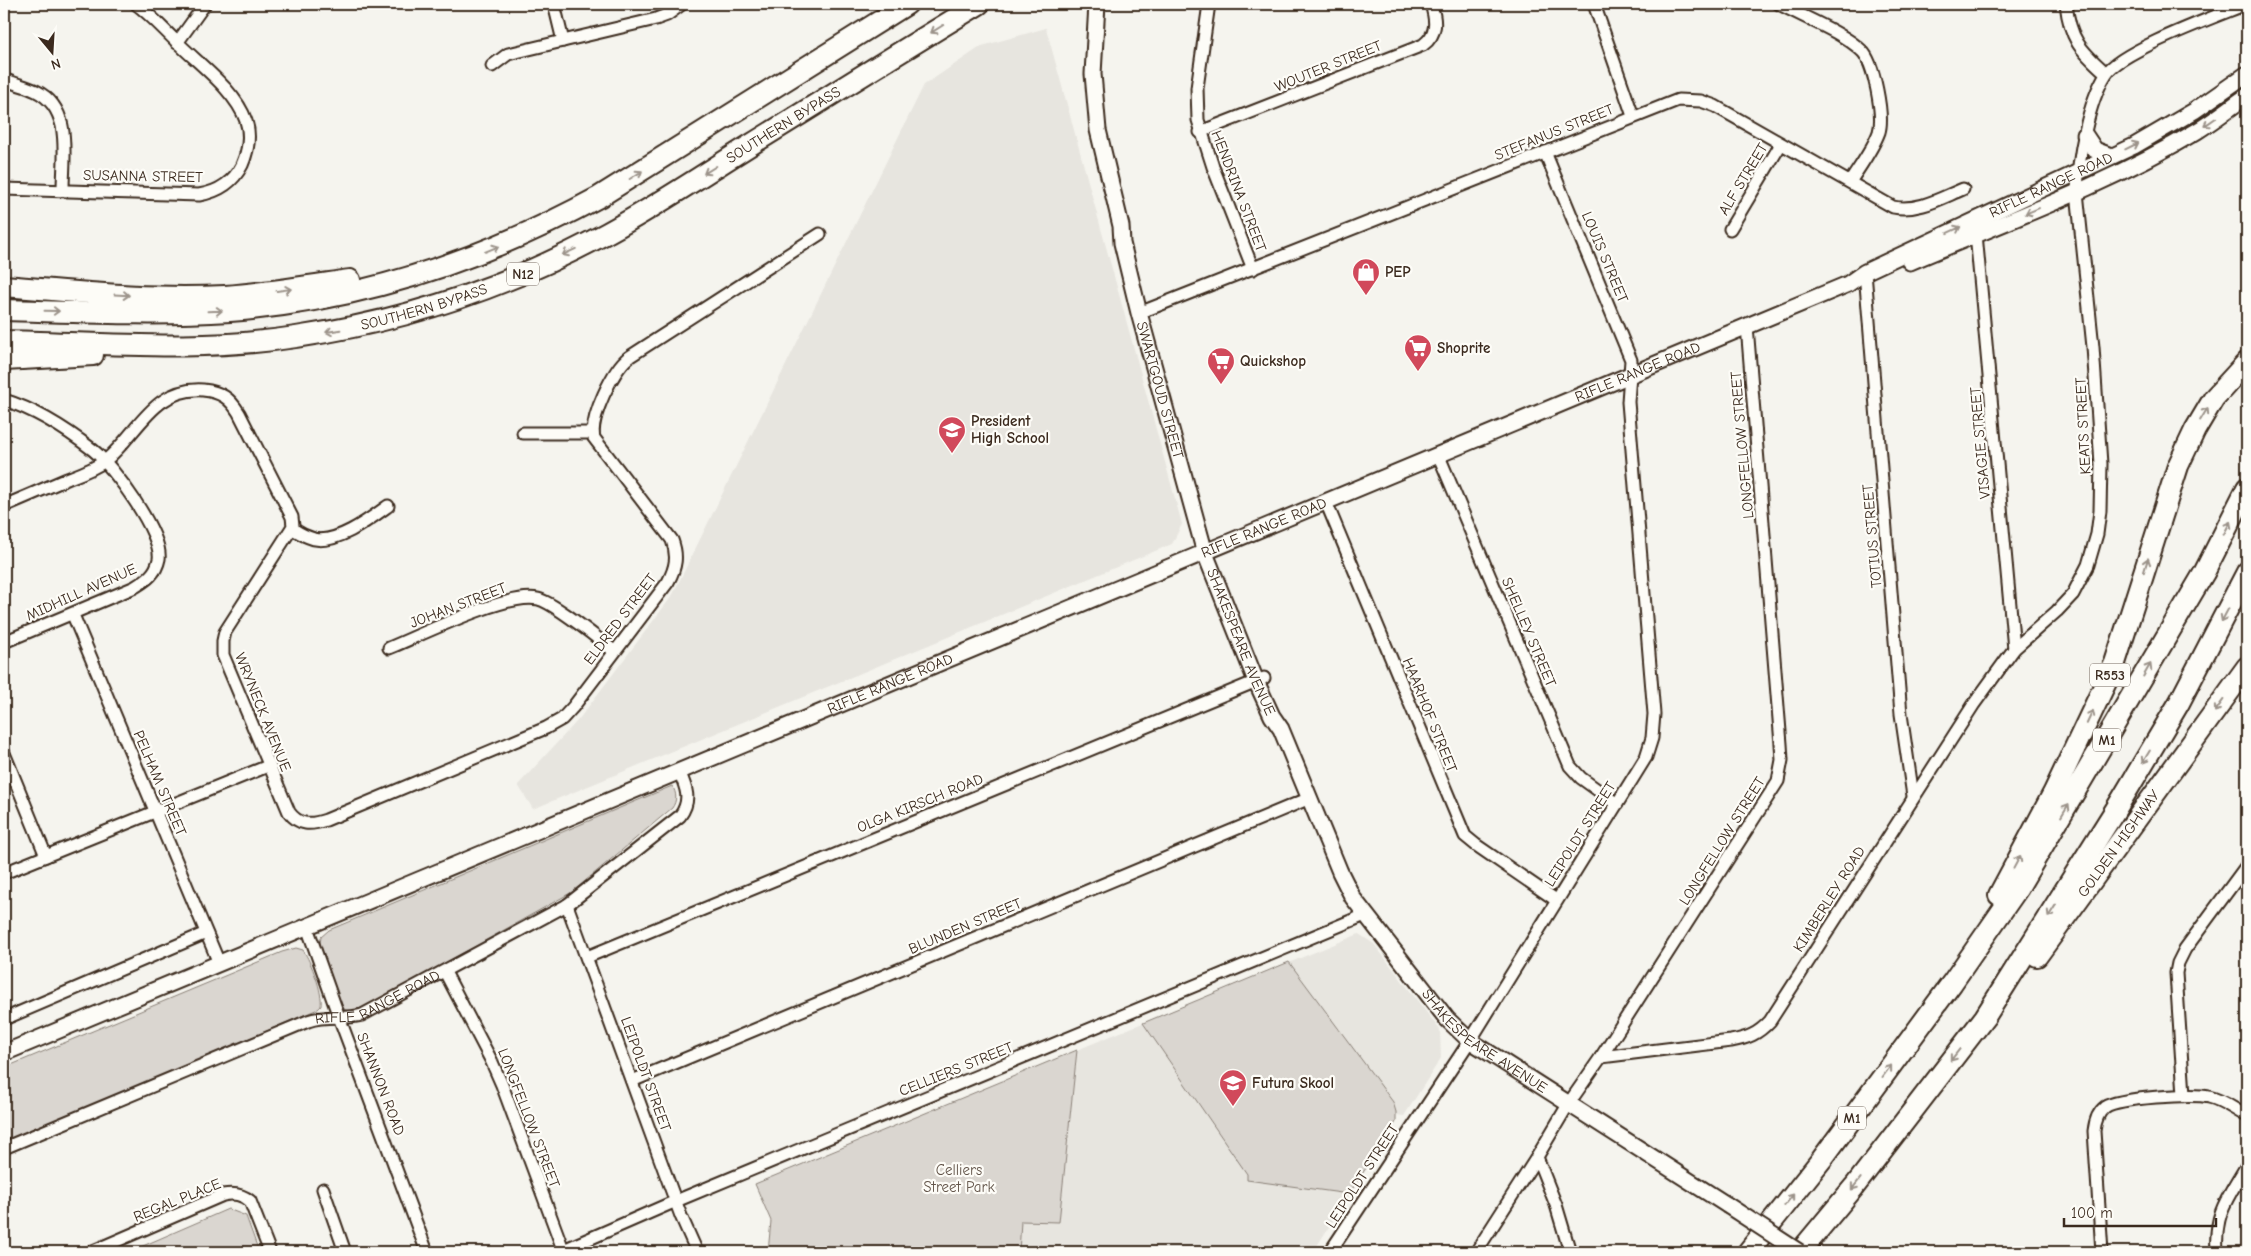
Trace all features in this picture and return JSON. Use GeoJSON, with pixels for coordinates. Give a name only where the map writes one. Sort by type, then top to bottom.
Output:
{"type":"FeatureCollection","features":[{"type":"Feature","properties":{"kind":"highway","name":"SOUTHERN BYPASS"},"geometry":{"type":"LineString","coordinates":[[4,310],[160,313],[230,311],[329,298],[375,287],[458,262],[547,225],[599,197],[907,4]]}},
{"type":"Feature","properties":{"kind":"highway","name":"SOUTHERN BYPASS"},"geometry":{"type":"LineString","coordinates":[[4,341],[175,345],[249,343],[354,327],[410,314],[460,298],[513,278],[610,232],[978,4]]}},
{"type":"Feature","properties":{"kind":"highway"},"geometry":{"type":"LineString","coordinates":[[4,286],[166,297],[225,296],[304,288],[458,262]]}},
{"type":"Feature","properties":{"kind":"highway"},"geometry":{"type":"LineString","coordinates":[[4,360],[87,355],[175,345]]}},
{"type":"Feature","properties":{"kind":"highway","name":"R553"},"geometry":{"type":"LineString","coordinates":[[1952,982],[2054,792],[2115,663],[2178,466],[2195,430],[2214,398],[2247,362]]}},
{"type":"Feature","properties":{"kind":"highway","name":"M1"},"geometry":{"type":"LineString","coordinates":[[1748,1252],[1822,1159],[1952,982],[2018,888],[2204,573],[2247,488]]}},
{"type":"Feature","properties":{"kind":"highway"},"geometry":{"type":"LineString","coordinates":[[1799,1252],[1854,1187],[1985,1017],[2116,809],[2179,703],[2247,572]]}},
{"type":"Feature","properties":{"kind":"highway","name":"GOLDEN HIGHWAY"},"geometry":{"type":"LineString","coordinates":[[1985,1017],[2040,954],[2247,667]]}},
{"type":"Feature","properties":{"kind":"main road","name":"SWARTGOUD STREET"},"geometry":{"type":"LineString","coordinates":[[1098,4],[1093,54],[1094,100],[1102,153],[1121,226],[1122,243],[1189,468],[1209,551]]}},
{"type":"Feature","properties":{"kind":"main road","name":"RIFLE RANGE ROAD"},"geometry":{"type":"LineString","coordinates":[[4,1053],[1848,284],[2160,132],[2247,74]]}},
{"type":"Feature","properties":{"kind":"main road","name":"RIFLE RANGE ROAD"},"geometry":{"type":"LineString","coordinates":[[1866,276],[1976,234],[2077,192],[2172,145],[2247,96]]}},
{"type":"Feature","properties":{"kind":"main road"},"geometry":{"type":"LineString","coordinates":[[2085,135],[2095,150],[2111,156]]}},
{"type":"Feature","properties":{"kind":"main road","name":"SHAKESPEARE AVENUE"},"geometry":{"type":"LineString","coordinates":[[1209,551],[1260,680],[1272,716],[1281,729],[1348,889],[1447,1019],[1469,1040],[1799,1252]]}},
{"type":"Feature","properties":{"kind":"street","name":"SUSANNA STREET"},"geometry":{"type":"LineString","coordinates":[[4,189],[199,195],[222,188],[238,171],[246,154],[249,138],[243,113],[219,82],[136,4]]}},
{"type":"Feature","properties":{"kind":"street"},"geometry":{"type":"LineString","coordinates":[[177,42],[205,4]]}},
{"type":"Feature","properties":{"kind":"street"},"geometry":{"type":"LineString","coordinates":[[554,4],[563,41]]}},
{"type":"Feature","properties":{"kind":"street"},"geometry":{"type":"LineString","coordinates":[[492,66],[508,54],[662,17],[682,4]]}},
{"type":"Feature","properties":{"kind":"street","name":"HENDRINA STREET"},"geometry":{"type":"LineString","coordinates":[[1209,4],[1197,88],[1200,132],[1253,269]]}},
{"type":"Feature","properties":{"kind":"street","name":"WOUTER STREET"},"geometry":{"type":"LineString","coordinates":[[1200,132],[1422,45],[1431,37],[1435,29],[1435,18],[1431,4]]}},
{"type":"Feature","properties":{"kind":"street"},"geometry":{"type":"LineString","coordinates":[[1594,4],[1633,116]]}},
{"type":"Feature","properties":{"kind":"street"},"geometry":{"type":"LineString","coordinates":[[1779,4],[1852,42],[1863,52],[1871,64],[1880,115],[1879,132],[1850,182]]}},
{"type":"Feature","properties":{"kind":"street"},"geometry":{"type":"LineString","coordinates":[[2066,4],[2070,29],[2078,46],[2106,73],[2134,52],[2246,4]]}},
{"type":"Feature","properties":{"kind":"street","name":"KEATS STREET"},"geometry":{"type":"LineString","coordinates":[[2014,649],[2057,611],[2077,586],[2093,549],[2100,511],[2100,437],[2077,192],[2078,172],[2085,135],[2090,115],[2106,73]]}},
{"type":"Feature","properties":{"kind":"street"},"geometry":{"type":"LineString","coordinates":[[4,79],[44,96],[58,113],[63,126],[64,190]]}},
{"type":"Feature","properties":{"kind":"street","name":"STEFANUS STREET"},"geometry":{"type":"LineString","coordinates":[[1143,312],[1633,116],[1678,100],[1701,101],[1714,106],[1893,207],[1917,207],[1963,189]]}},
{"type":"Feature","properties":{"kind":"street","name":"ALF STREET"},"geometry":{"type":"LineString","coordinates":[[1730,229],[1781,144]]}},
{"type":"Feature","properties":{"kind":"street","name":"LOUIS STREET"},"geometry":{"type":"LineString","coordinates":[[1545,152],[1631,360],[1631,374]]}},
{"type":"Feature","properties":{"kind":"street"},"geometry":{"type":"LineString","coordinates":[[523,432],[593,433],[596,418],[612,376],[622,362],[820,234]]}},
{"type":"Feature","properties":{"kind":"street","name":"VISAGIE STREET"},"geometry":{"type":"LineString","coordinates":[[1976,234],[2014,649]]}},
{"type":"Feature","properties":{"kind":"street","name":"TOTIUS STREET"},"geometry":{"type":"LineString","coordinates":[[1866,276],[1901,714],[1913,796]]}},
{"type":"Feature","properties":{"kind":"street","name":"LONGFELLOW STREET"},"geometry":{"type":"LineString","coordinates":[[1476,1252],[1538,1157],[1569,1103],[1601,1057],[1740,841],[1778,781],[1781,771],[1781,734],[1747,326]]}},
{"type":"Feature","properties":{"kind":"street","name":"LEIPOLDT STREET"},"geometry":{"type":"LineString","coordinates":[[1330,1252],[1469,1040],[1650,748],[1654,723],[1628,409],[1631,374]]}},
{"type":"Feature","properties":{"kind":"street"},"geometry":{"type":"LineString","coordinates":[[4,506],[89,470],[105,461],[157,405],[169,396],[194,390],[223,394],[239,413],[292,517],[293,529],[314,539],[324,540],[351,530],[388,506]]}},
{"type":"Feature","properties":{"kind":"street"},"geometry":{"type":"LineString","coordinates":[[4,400],[39,414],[68,431],[105,461]]}},
{"type":"Feature","properties":{"kind":"street","name":"ELDRED STREET"},"geometry":{"type":"LineString","coordinates":[[299,822],[308,824],[326,820],[546,728],[562,719],[668,582],[676,564],[677,556],[672,540],[605,454],[593,433]]}},
{"type":"Feature","properties":{"kind":"street","name":"SHELLEY STREET"},"geometry":{"type":"LineString","coordinates":[[1438,454],[1570,766],[1581,778],[1616,804]]}},
{"type":"Feature","properties":{"kind":"street","name":"MIDHILL AVENUE"},"geometry":{"type":"LineString","coordinates":[[4,642],[73,614],[148,579],[156,568],[159,558],[156,542],[144,516],[105,461]]}},
{"type":"Feature","properties":{"kind":"street","name":"HAARHOF STREET"},"geometry":{"type":"LineString","coordinates":[[1326,502],[1465,836],[1556,900]]}},
{"type":"Feature","properties":{"kind":"street","name":"WRYNECK AVENUE"},"geometry":{"type":"LineString","coordinates":[[293,529],[226,632],[222,648],[226,664],[268,766],[289,812],[299,822]]}},
{"type":"Feature","properties":{"kind":"street","name":"JOHAN STREET"},"geometry":{"type":"LineString","coordinates":[[389,648],[501,602],[527,598],[547,603],[614,651]]}},
{"type":"Feature","properties":{"kind":"street","name":"PELHAM STREET"},"geometry":{"type":"LineString","coordinates":[[73,614],[218,963]]}},
{"type":"Feature","properties":{"kind":"street","name":"KIMBERLEY ROAD"},"geometry":{"type":"LineString","coordinates":[[1601,1057],[1731,1041],[1749,1037],[1762,1030],[1770,1021],[1913,796],[1974,704],[2014,649]]}},
{"type":"Feature","properties":{"kind":"street","name":"OLGA KIRSCH ROAD"},"geometry":{"type":"LineString","coordinates":[[587,957],[1260,680]]}},
{"type":"Feature","properties":{"kind":"street"},"geometry":{"type":"LineString","coordinates":[[4,753],[46,856]]}},
{"type":"Feature","properties":{"kind":"street"},"geometry":{"type":"LineString","coordinates":[[4,873],[268,766]]}},
{"type":"Feature","properties":{"kind":"street","name":"RIFLE RANGE ROAD"},"geometry":{"type":"LineString","coordinates":[[4,1148],[308,1021],[327,1016],[362,1015],[567,905],[680,816],[686,806],[688,795],[679,771]]}},
{"type":"Feature","properties":{"kind":"street","name":"BLUNDEN STREET"},"geometry":{"type":"LineString","coordinates":[[632,1081],[1310,798]]}},
{"type":"Feature","properties":{"kind":"street"},"geometry":{"type":"LineString","coordinates":[[2184,1095],[2176,990],[2178,963],[2185,949],[2247,865]]}},
{"type":"Feature","properties":{"kind":"street","name":"LEIPOLDT STREET"},"geometry":{"type":"LineString","coordinates":[[567,905],[676,1201],[697,1252]]}},
{"type":"Feature","properties":{"kind":"street","name":"CELLIERS STREET"},"geometry":{"type":"LineString","coordinates":[[562,1252],[676,1201],[1366,915]]}},
{"type":"Feature","properties":{"kind":"street","name":"SHANNON ROAD"},"geometry":{"type":"LineString","coordinates":[[307,927],[427,1252]]}},
{"type":"Feature","properties":{"kind":"street"},"geometry":{"type":"LineString","coordinates":[[4,1019],[206,933]]}},
{"type":"Feature","properties":{"kind":"street","name":"LONGFELLOW STREET"},"geometry":{"type":"LineString","coordinates":[[445,972],[492,1060],[562,1252]]}},
{"type":"Feature","properties":{"kind":"street"},"geometry":{"type":"LineString","coordinates":[[2102,1252],[2094,1136],[2097,1117],[2106,1106],[2117,1102],[2184,1095],[2217,1099],[2247,1116]]}},
{"type":"Feature","properties":{"kind":"street"},"geometry":{"type":"LineString","coordinates":[[1538,1157],[1556,1205],[1570,1252]]}},
{"type":"Feature","properties":{"kind":"street"},"geometry":{"type":"LineString","coordinates":[[2217,1252],[2216,1229],[2220,1214],[2247,1165]]}},
{"type":"Feature","properties":{"kind":"street"},"geometry":{"type":"LineString","coordinates":[[323,1189],[345,1252]]}},
{"type":"Feature","properties":{"kind":"street","name":"REGAL PLACE"},"geometry":{"type":"LineString","coordinates":[[91,1252],[223,1196],[234,1194],[250,1201],[270,1252]]}},
{"type":"Feature","properties":{"kind":"shaded area","name":"President High School"},"geometry":{"type":"Polygon","coordinates":[[[1046,28],[1182,524],[1172,544],[533,809],[518,785],[579,719],[672,596],[924,85],[982,46],[1046,28]]]}},
{"type":"Feature","properties":{"kind":"shaded area","name":"Futura Skool"},"geometry":{"type":"Polygon","coordinates":[[[1359,934],[1374,944],[1440,1030],[1441,1058],[1404,1116],[1396,1115],[1396,1122],[1313,1252],[1019,1252],[1021,1220],[1059,1222],[1077,1050],[1359,934]]]}},
{"type":"Feature","properties":{"kind":"green space"},"geometry":{"type":"Polygon","coordinates":[[[672,786],[676,797],[672,808],[572,892],[370,1005],[353,1011],[346,1011],[340,1003],[320,944],[321,937],[329,930],[672,786]]]}},
{"type":"Feature","properties":{"kind":"green space"},"geometry":{"type":"Polygon","coordinates":[[[296,948],[303,950],[316,977],[321,1000],[321,1006],[318,1009],[4,1143],[4,1068],[282,952],[296,948]]]}},
{"type":"Feature","properties":{"kind":"green space"},"geometry":{"type":"Polygon","coordinates":[[[1289,962],[1393,1102],[1396,1112],[1396,1122],[1349,1194],[1247,1180],[1247,1174],[1143,1023],[1289,962]]]}},
{"type":"Feature","properties":{"kind":"green space","name":"Celliers Street Park"},"geometry":{"type":"Polygon","coordinates":[[[1077,1050],[1059,1222],[1021,1221],[1019,1252],[768,1252],[771,1221],[755,1184],[1077,1050]]]}},
{"type":"Feature","properties":{"kind":"green space"},"geometry":{"type":"Polygon","coordinates":[[[228,1209],[246,1216],[259,1252],[129,1252],[228,1209]]]}},
{"type":"Feature","properties":{"kind":"place","name":"PEP"},"geometry":{"type":"Point","coordinates":[1366,296]}},
{"type":"Feature","properties":{"kind":"place","name":"Shoprite"},"geometry":{"type":"Point","coordinates":[1418,372]}},
{"type":"Feature","properties":{"kind":"place","name":"Quickshop"},"geometry":{"type":"Point","coordinates":[1221,385]}},
{"type":"Feature","properties":{"kind":"place","name":"President High School"},"geometry":{"type":"Point","coordinates":[952,454]}},
{"type":"Feature","properties":{"kind":"place","name":"Futura Skool"},"geometry":{"type":"Point","coordinates":[1233,1107]}}]}
